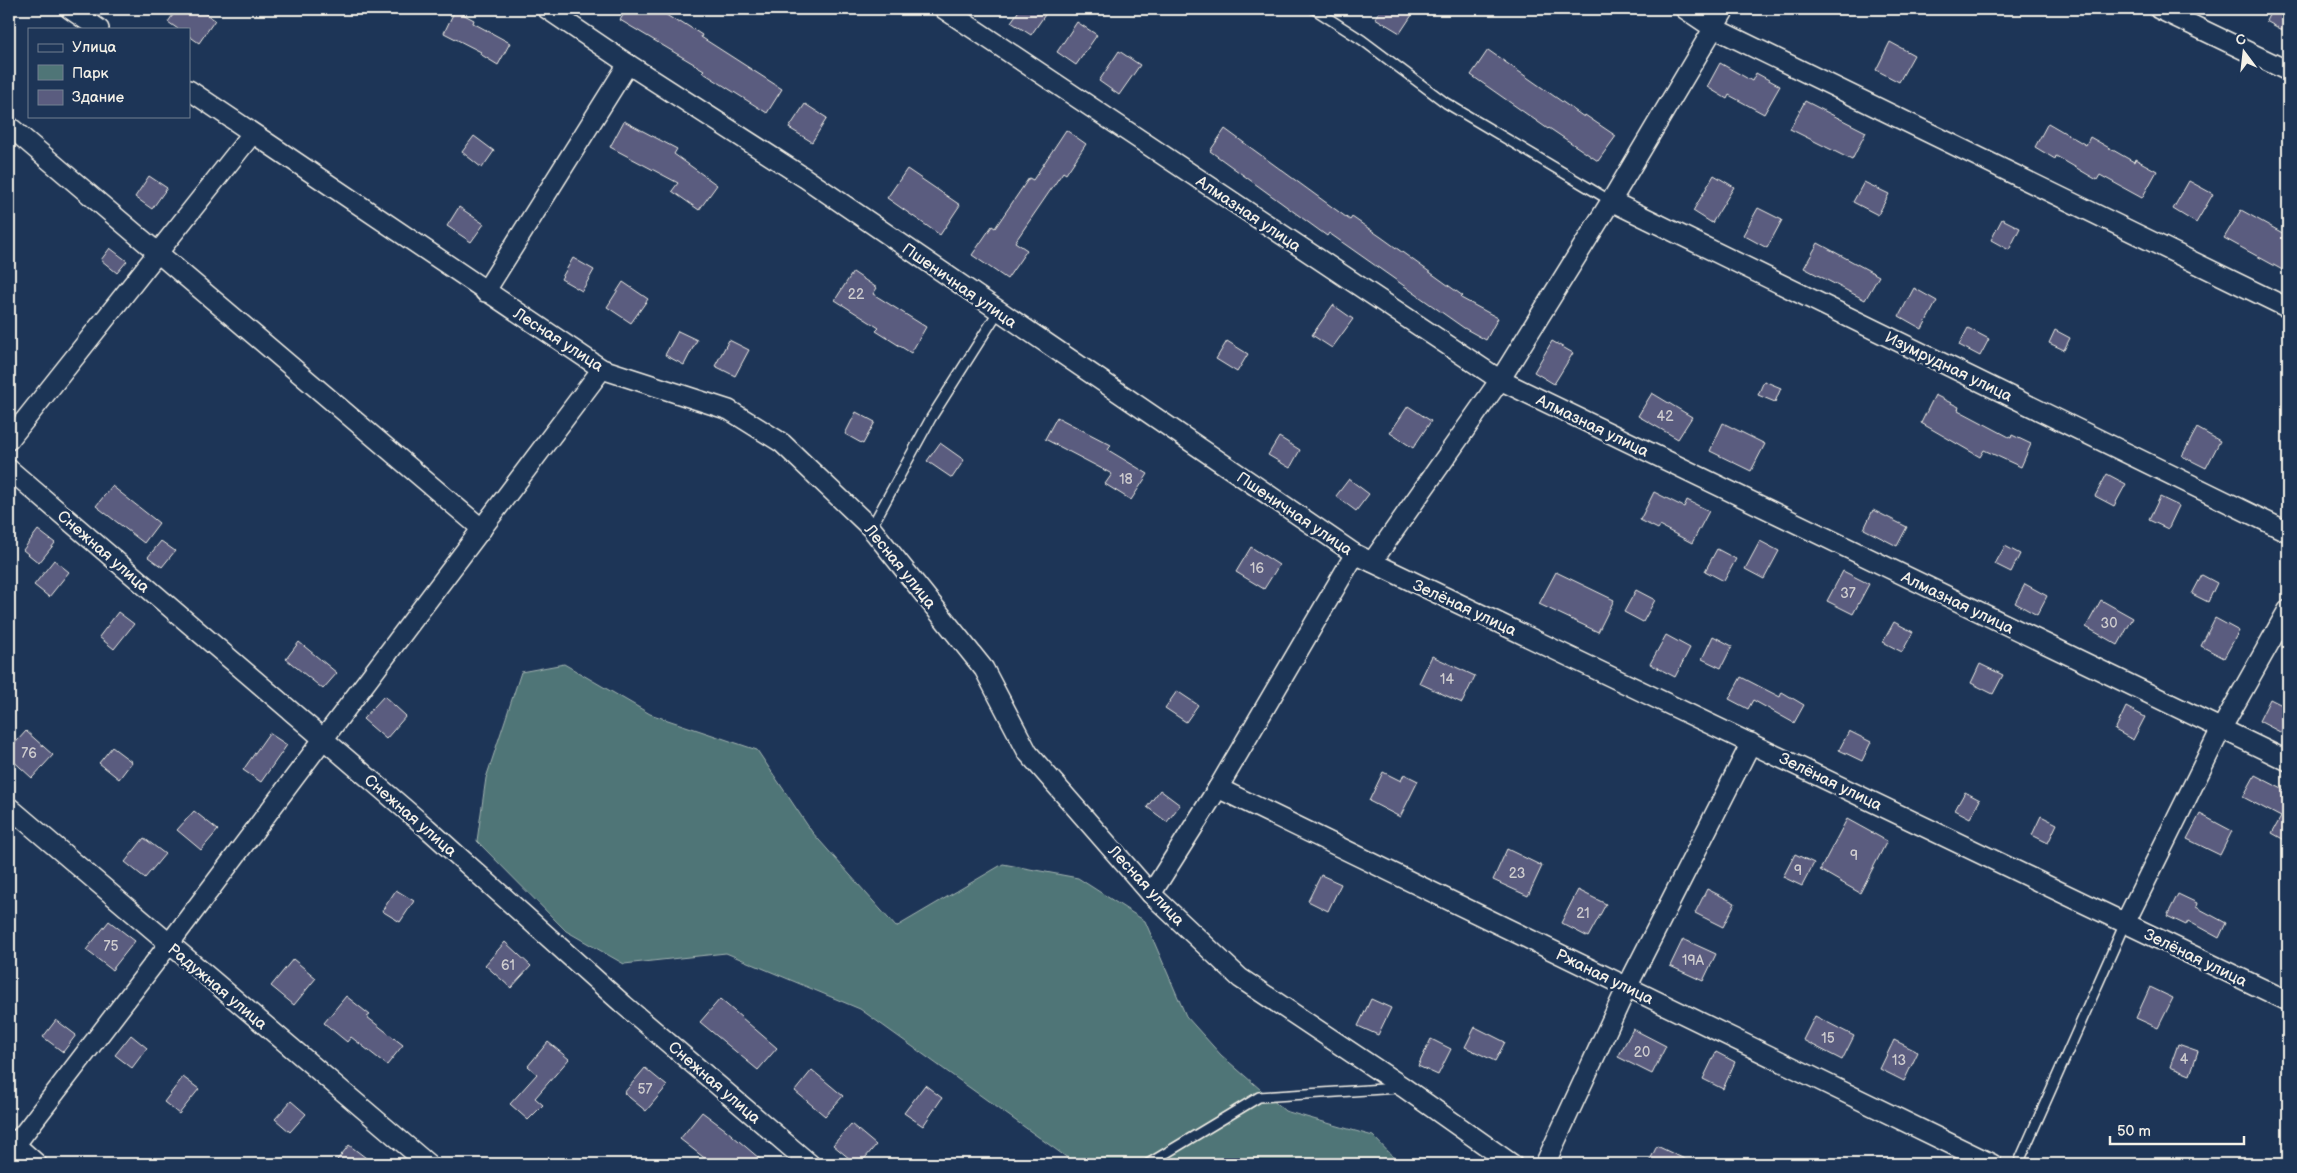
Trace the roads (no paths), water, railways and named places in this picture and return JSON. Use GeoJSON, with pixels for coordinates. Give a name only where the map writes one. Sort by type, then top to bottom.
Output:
{"type":"FeatureCollection","features":[{"type":"Feature","properties":{"kind":"street"},"geometry":{"type":"LineString","coordinates":[[70,9],[98,28]]}},
{"type":"Feature","properties":{"kind":"street","name":"Пшеничная улица"},"geometry":{"type":"LineString","coordinates":[[547,9],[628,64],[805,178],[998,312],[1355,554],[1372,562]]}},
{"type":"Feature","properties":{"kind":"street","name":"Алмазная улица"},"geometry":{"type":"LineString","coordinates":[[944,9],[1500,380],[2288,762]]}},
{"type":"Feature","properties":{"kind":"street"},"geometry":{"type":"LineString","coordinates":[[1685,9],[1712,27],[2288,308]]}},
{"type":"Feature","properties":{"kind":"street"},"geometry":{"type":"LineString","coordinates":[[1372,562],[1500,380],[1611,201],[1724,9]]}},
{"type":"Feature","properties":{"kind":"street"},"geometry":{"type":"LineString","coordinates":[[2160,9],[2288,71]]}},
{"type":"Feature","properties":{"kind":"street"},"geometry":{"type":"LineString","coordinates":[[485,292],[628,64]]}},
{"type":"Feature","properties":{"kind":"street","name":"Лесная улица"},"geometry":{"type":"LineString","coordinates":[[190,91],[485,292],[602,369],[729,410],[782,444],[871,528],[984,669],[1028,753],[1151,894],[1240,978],[1403,1087],[1512,1164]]}},
{"type":"Feature","properties":{"kind":"street"},"geometry":{"type":"LineString","coordinates":[[9,126],[482,529]]}},
{"type":"Feature","properties":{"kind":"street"},"geometry":{"type":"LineString","coordinates":[[9,440],[252,134]]}},
{"type":"Feature","properties":{"kind":"street","name":"Изумрудная улица"},"geometry":{"type":"LineString","coordinates":[[1611,201],[2288,532]]}},
{"type":"Feature","properties":{"kind":"street"},"geometry":{"type":"LineString","coordinates":[[37,1164],[11,1146],[169,944],[602,369]]}},
{"type":"Feature","properties":{"kind":"street","name":"Снежная улица"},"geometry":{"type":"LineString","coordinates":[[9,469],[427,828],[624,1005],[810,1164]]}},
{"type":"Feature","properties":{"kind":"street"},"geometry":{"type":"LineString","coordinates":[[1151,894],[1218,788],[1355,554]]}},
{"type":"Feature","properties":{"kind":"street","name":"Зелёная улица"},"geometry":{"type":"LineString","coordinates":[[1372,562],[2288,1001]]}},
{"type":"Feature","properties":{"kind":"street"},"geometry":{"type":"LineString","coordinates":[[2125,923],[2221,729],[2288,610]]}},
{"type":"Feature","properties":{"kind":"street"},"geometry":{"type":"LineString","coordinates":[[1545,1164],[1628,987],[1751,743]]}},
{"type":"Feature","properties":{"kind":"street","name":"Ржаная улица"},"geometry":{"type":"LineString","coordinates":[[1218,788],[1992,1164]]}},
{"type":"Feature","properties":{"kind":"street","name":"Радужная улица"},"geometry":{"type":"LineString","coordinates":[[9,807],[428,1164]]}},
{"type":"Feature","properties":{"kind":"lane"},"geometry":{"type":"LineString","coordinates":[[1314,9],[1362,40],[1446,103],[1611,201]]}},
{"type":"Feature","properties":{"kind":"lane"},"geometry":{"type":"LineString","coordinates":[[871,528],[931,418],[998,312]]}},
{"type":"Feature","properties":{"kind":"lane"},"geometry":{"type":"LineString","coordinates":[[2018,1164],[2125,923]]}},
{"type":"Feature","properties":{"kind":"lane"},"geometry":{"type":"LineString","coordinates":[[1148,1164],[1259,1097],[1403,1087]]}}]}
